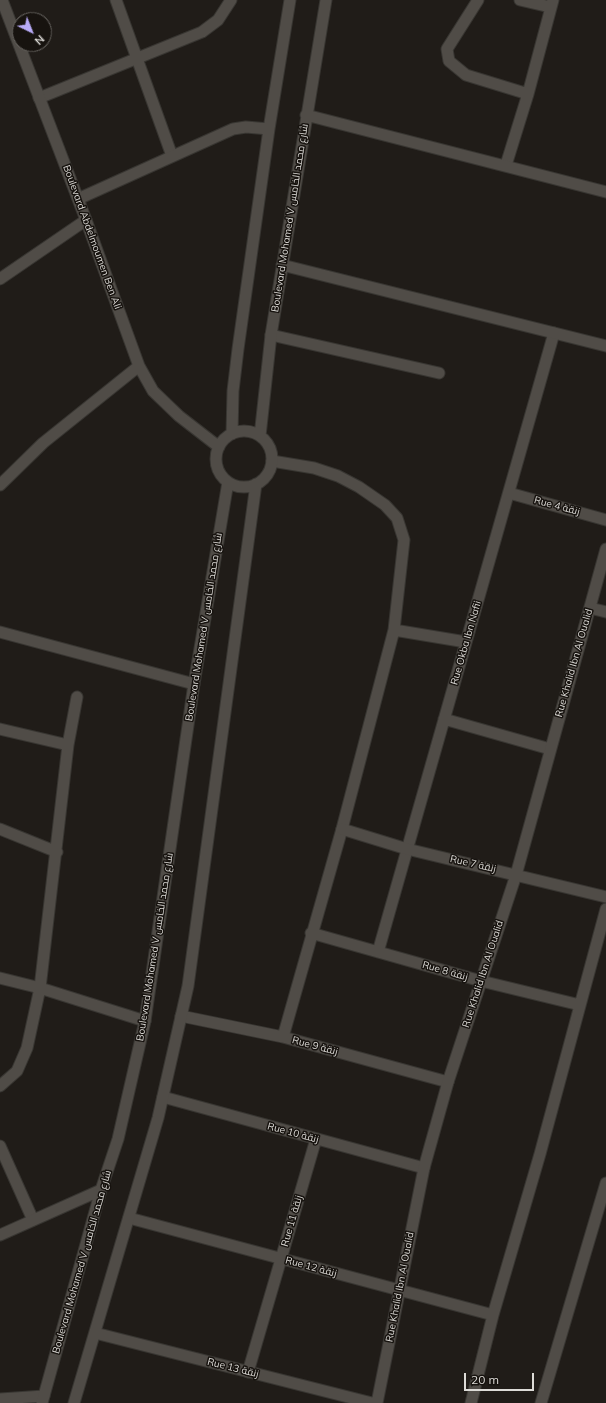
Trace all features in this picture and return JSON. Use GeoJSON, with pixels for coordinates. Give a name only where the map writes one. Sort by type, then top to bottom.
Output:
{"type":"FeatureCollection","features":[{"type":"Feature","properties":{"kind":"street","name":"Boulevard Abdelmoumen Ben Ali"},"geometry":{"type":"LineString","coordinates":[[2,0],[86,220],[139,366],[153,391],[179,416],[219,447]]}},
{"type":"Feature","properties":{"kind":"street"},"geometry":{"type":"LineString","coordinates":[[116,0],[172,156]]}},
{"type":"Feature","properties":{"kind":"street"},"geometry":{"type":"LineString","coordinates":[[39,98],[202,32],[218,20],[231,0]]}},
{"type":"Feature","properties":{"kind":"street"},"geometry":{"type":"LineString","coordinates":[[232,434],[233,391],[269,129],[290,0]]}},
{"type":"Feature","properties":{"kind":"street","name":"Boulevard Mohamed V شارع محمد الخامس"},"geometry":{"type":"LineString","coordinates":[[260,436],[271,335],[326,0]]}},
{"type":"Feature","properties":{"kind":"street"},"geometry":{"type":"LineString","coordinates":[[478,0],[447,50],[449,61],[466,75],[528,94]]}},
{"type":"Feature","properties":{"kind":"street"},"geometry":{"type":"LineString","coordinates":[[506,165],[528,94],[552,3],[520,0]]}},
{"type":"Feature","properties":{"kind":"street"},"geometry":{"type":"LineString","coordinates":[[306,115],[506,165],[606,192]]}},
{"type":"Feature","properties":{"kind":"street"},"geometry":{"type":"LineString","coordinates":[[78,199],[233,129],[246,127],[269,129]]}},
{"type":"Feature","properties":{"kind":"street"},"geometry":{"type":"LineString","coordinates":[[0,279],[86,220]]}},
{"type":"Feature","properties":{"kind":"street"},"geometry":{"type":"LineString","coordinates":[[282,265],[606,346]]}},
{"type":"Feature","properties":{"kind":"street","name":"Rue Okba Ibn Nafii"},"geometry":{"type":"LineString","coordinates":[[378,952],[554,333]]}},
{"type":"Feature","properties":{"kind":"street"},"geometry":{"type":"LineString","coordinates":[[271,335],[439,373]]}},
{"type":"Feature","properties":{"kind":"street"},"geometry":{"type":"LineString","coordinates":[[0,485],[43,443],[139,366]]}},
{"type":"Feature","properties":{"kind":"street"},"geometry":{"type":"LineString","coordinates":[[242,431],[251,432],[260,436],[267,443],[271,452],[272,461],[270,471],[264,479],[247,487],[237,486],[228,482],[222,476],[217,467],[216,457],[219,447],[224,440],[232,434],[242,431]]}},
{"type":"Feature","properties":{"kind":"street"},"geometry":{"type":"LineString","coordinates":[[272,461],[314,468],[338,476],[385,504],[398,518],[404,540],[394,630],[342,829],[311,932],[283,1037]]}},
{"type":"Feature","properties":{"kind":"street","name":"Boulevard Mohamed V شارع محمد الخامس"},"geometry":{"type":"LineString","coordinates":[[43,1400],[101,1190],[118,1139],[145,1022],[194,684],[228,482]]}},
{"type":"Feature","properties":{"kind":"street"},"geometry":{"type":"LineString","coordinates":[[74,1403],[163,1097],[188,986],[256,484]]}},
{"type":"Feature","properties":{"kind":"street","name":"Rue 4 زنقة"},"geometry":{"type":"LineString","coordinates":[[508,493],[606,520]]}},
{"type":"Feature","properties":{"kind":"street","name":"Rue Khalid Ibn Al Oualid"},"geometry":{"type":"LineString","coordinates":[[377,1403],[424,1168],[448,1082],[516,875],[606,548]]}},
{"type":"Feature","properties":{"kind":"street"},"geometry":{"type":"LineString","coordinates":[[590,608],[606,612]]}},
{"type":"Feature","properties":{"kind":"street"},"geometry":{"type":"LineString","coordinates":[[394,630],[466,642]]}},
{"type":"Feature","properties":{"kind":"street"},"geometry":{"type":"LineString","coordinates":[[0,632],[194,684]]}},
{"type":"Feature","properties":{"kind":"street"},"geometry":{"type":"LineString","coordinates":[[0,1086],[17,1071],[28,1048],[40,988],[57,852],[68,745],[77,697]]}},
{"type":"Feature","properties":{"kind":"street"},"geometry":{"type":"LineString","coordinates":[[444,719],[550,749]]}},
{"type":"Feature","properties":{"kind":"street"},"geometry":{"type":"LineString","coordinates":[[0,729],[68,745]]}},
{"type":"Feature","properties":{"kind":"street"},"geometry":{"type":"LineString","coordinates":[[0,829],[57,852]]}},
{"type":"Feature","properties":{"kind":"street","name":"Rue 7 زنقة"},"geometry":{"type":"LineString","coordinates":[[342,829],[407,849],[606,897]]}},
{"type":"Feature","properties":{"kind":"street"},"geometry":{"type":"LineString","coordinates":[[471,1403],[493,1315],[540,1154],[606,909]]}},
{"type":"Feature","properties":{"kind":"street","name":"Rue 8 زنقة"},"geometry":{"type":"LineString","coordinates":[[311,932],[480,981],[580,1004]]}},
{"type":"Feature","properties":{"kind":"street"},"geometry":{"type":"LineString","coordinates":[[0,978],[40,988],[145,1022]]}},
{"type":"Feature","properties":{"kind":"street","name":"Rue 9 زنقة"},"geometry":{"type":"LineString","coordinates":[[181,1016],[283,1037],[448,1082]]}},
{"type":"Feature","properties":{"kind":"street","name":"Rue 10 زنقة"},"geometry":{"type":"LineString","coordinates":[[163,1097],[424,1168]]}},
{"type":"Feature","properties":{"kind":"street","name":"Rue 11 زنقة"},"geometry":{"type":"LineString","coordinates":[[248,1372],[316,1139]]}},
{"type":"Feature","properties":{"kind":"street"},"geometry":{"type":"LineString","coordinates":[[0,1146],[33,1220]]}},
{"type":"Feature","properties":{"kind":"street"},"geometry":{"type":"LineString","coordinates":[[541,1403],[605,1189]]}},
{"type":"Feature","properties":{"kind":"street"},"geometry":{"type":"LineString","coordinates":[[0,1235],[101,1190]]}},
{"type":"Feature","properties":{"kind":"street","name":"Rue 12 زنقة"},"geometry":{"type":"LineString","coordinates":[[129,1218],[493,1315]]}},
{"type":"Feature","properties":{"kind":"street","name":"Rue 13 زنقة"},"geometry":{"type":"LineString","coordinates":[[95,1333],[372,1403]]}},
{"type":"Feature","properties":{"kind":"street"},"geometry":{"type":"LineString","coordinates":[[0,1399],[43,1400]]}}]}
